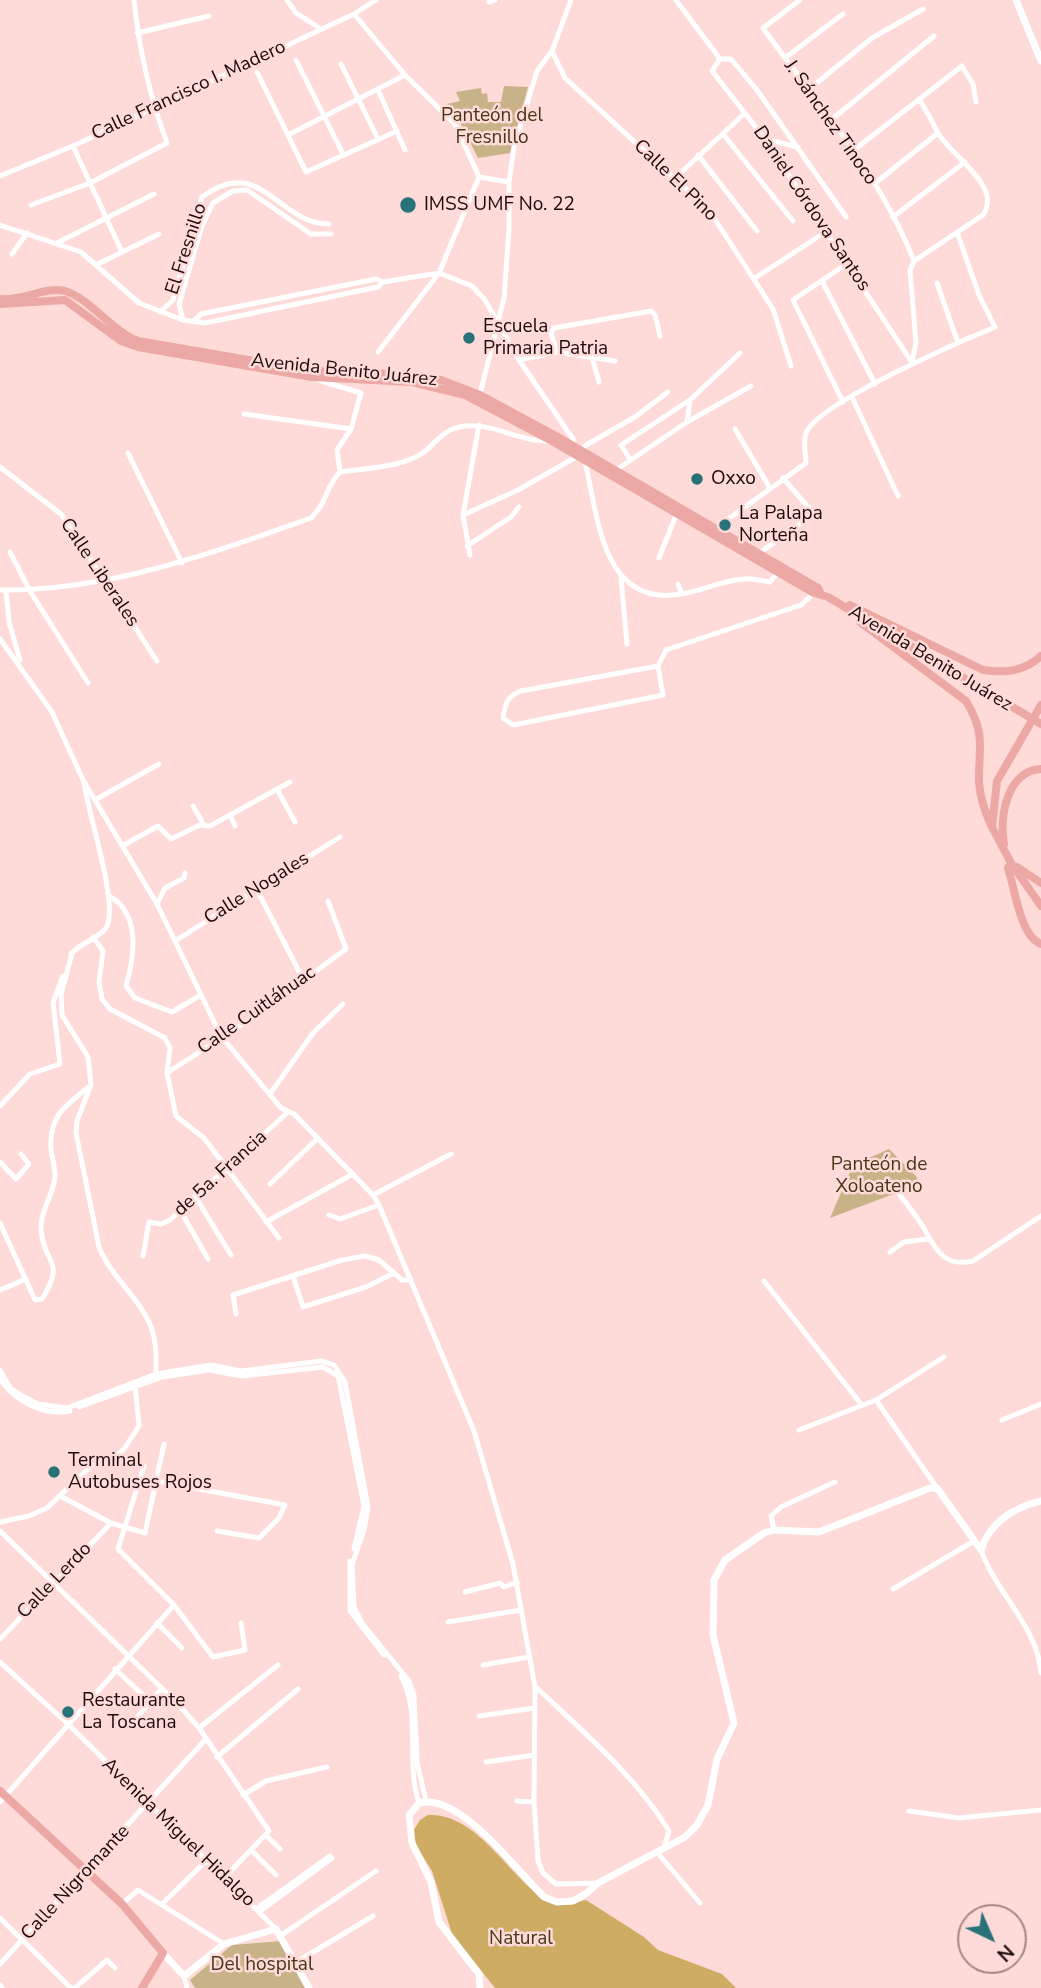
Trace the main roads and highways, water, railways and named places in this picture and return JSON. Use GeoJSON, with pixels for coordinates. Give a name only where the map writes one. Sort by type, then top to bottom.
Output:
{"type":"FeatureCollection","features":[{"type":"Feature","properties":{"kind":"main road"},"geometry":{"type":"LineString","coordinates":[[1016,0],[1041,61]]}},
{"type":"Feature","properties":{"kind":"main road","name":"Avenida Benito Juárez"},"geometry":{"type":"LineString","coordinates":[[0,299],[27,298],[52,290],[66,291],[81,300],[113,329],[138,341],[312,371],[412,375],[442,380],[577,453],[676,515],[713,530]]}},
{"type":"Feature","properties":{"kind":"main road","name":"Avenida Benito Juárez"},"geometry":{"type":"LineString","coordinates":[[0,304],[65,300],[121,341],[138,347],[312,377],[412,382],[479,399],[552,441],[616,470],[1041,724]]}},
{"type":"Feature","properties":{"kind":"main road","name":"Avenida Benito Juárez"},"geometry":{"type":"LineString","coordinates":[[756,555],[778,572],[820,592]]}},
{"type":"Feature","properties":{"kind":"main road"},"geometry":{"type":"LineString","coordinates":[[820,592],[983,670],[1002,673],[1027,668],[1041,656]]}},
{"type":"Feature","properties":{"kind":"main road"},"geometry":{"type":"LineString","coordinates":[[820,592],[966,701],[977,719],[982,741],[978,777],[992,827],[1011,863],[1041,906]]}},
{"type":"Feature","properties":{"kind":"main road"},"geometry":{"type":"LineString","coordinates":[[992,827],[997,781],[1006,760],[1041,705]]}},
{"type":"Feature","properties":{"kind":"main road"},"geometry":{"type":"LineString","coordinates":[[1006,854],[1002,833],[1012,785],[1034,769],[1041,769]]}},
{"type":"Feature","properties":{"kind":"main road"},"geometry":{"type":"LineString","coordinates":[[1011,863],[1041,883]]}},
{"type":"Feature","properties":{"kind":"main road"},"geometry":{"type":"LineString","coordinates":[[1011,863],[1008,868],[1023,926],[1032,940],[1041,944]]}},
{"type":"Feature","properties":{"kind":"main road"},"geometry":{"type":"LineString","coordinates":[[480,1988],[479,1974],[439,1922],[431,1882],[412,1843],[409,1815],[423,1802],[450,1808],[476,1826],[544,1897],[557,1902],[573,1901],[598,1883],[691,1831],[708,1805],[717,1759],[734,1723],[713,1635],[714,1580],[725,1560],[746,1544],[774,1530],[819,1532],[920,1491],[937,1488],[981,1550],[989,1532],[1002,1517],[1041,1501]]}},
{"type":"Feature","properties":{"kind":"main road"},"geometry":{"type":"LineString","coordinates":[[2,1796],[121,1904],[163,1953],[142,1988]]}},
{"type":"Feature","properties":{"kind":"main road","name":"Avenida Miguel Hidalgo"},"geometry":{"type":"LineString","coordinates":[[163,1953],[184,1976],[227,1942],[278,1933],[309,1988]]}},
{"type":"Feature","properties":{"kind":"place","name":"IMSS UMF No. 22"},"geometry":{"type":"Point","coordinates":[408,205]}},
{"type":"Feature","properties":{"kind":"place","name":"Escuela Primaria Patria"},"geometry":{"type":"Point","coordinates":[469,338]}},
{"type":"Feature","properties":{"kind":"place","name":"Oxxo"},"geometry":{"type":"Point","coordinates":[697,479]}},
{"type":"Feature","properties":{"kind":"place","name":"La Palapa Norteña"},"geometry":{"type":"Point","coordinates":[725,525]}},
{"type":"Feature","properties":{"kind":"place","name":"Terminal Autobuses Rojos"},"geometry":{"type":"Point","coordinates":[54,1472]}},
{"type":"Feature","properties":{"kind":"place","name":"Restaurante La Toscana"},"geometry":{"type":"Point","coordinates":[68,1712]}},
{"type":"Feature","properties":{"kind":"park label","name":"Panteón del Fresnillo"},"geometry":{"type":"Point","coordinates":[492,127]}},
{"type":"Feature","properties":{"kind":"park label","name":"Panteón de Xoloateno"},"geometry":{"type":"Point","coordinates":[879,1176]}},
{"type":"Feature","properties":{"kind":"park label","name":"Natural"},"geometry":{"type":"Point","coordinates":[521,1939]}},
{"type":"Feature","properties":{"kind":"park label","name":"Del hospital"},"geometry":{"type":"Point","coordinates":[262,1965]}}]}
